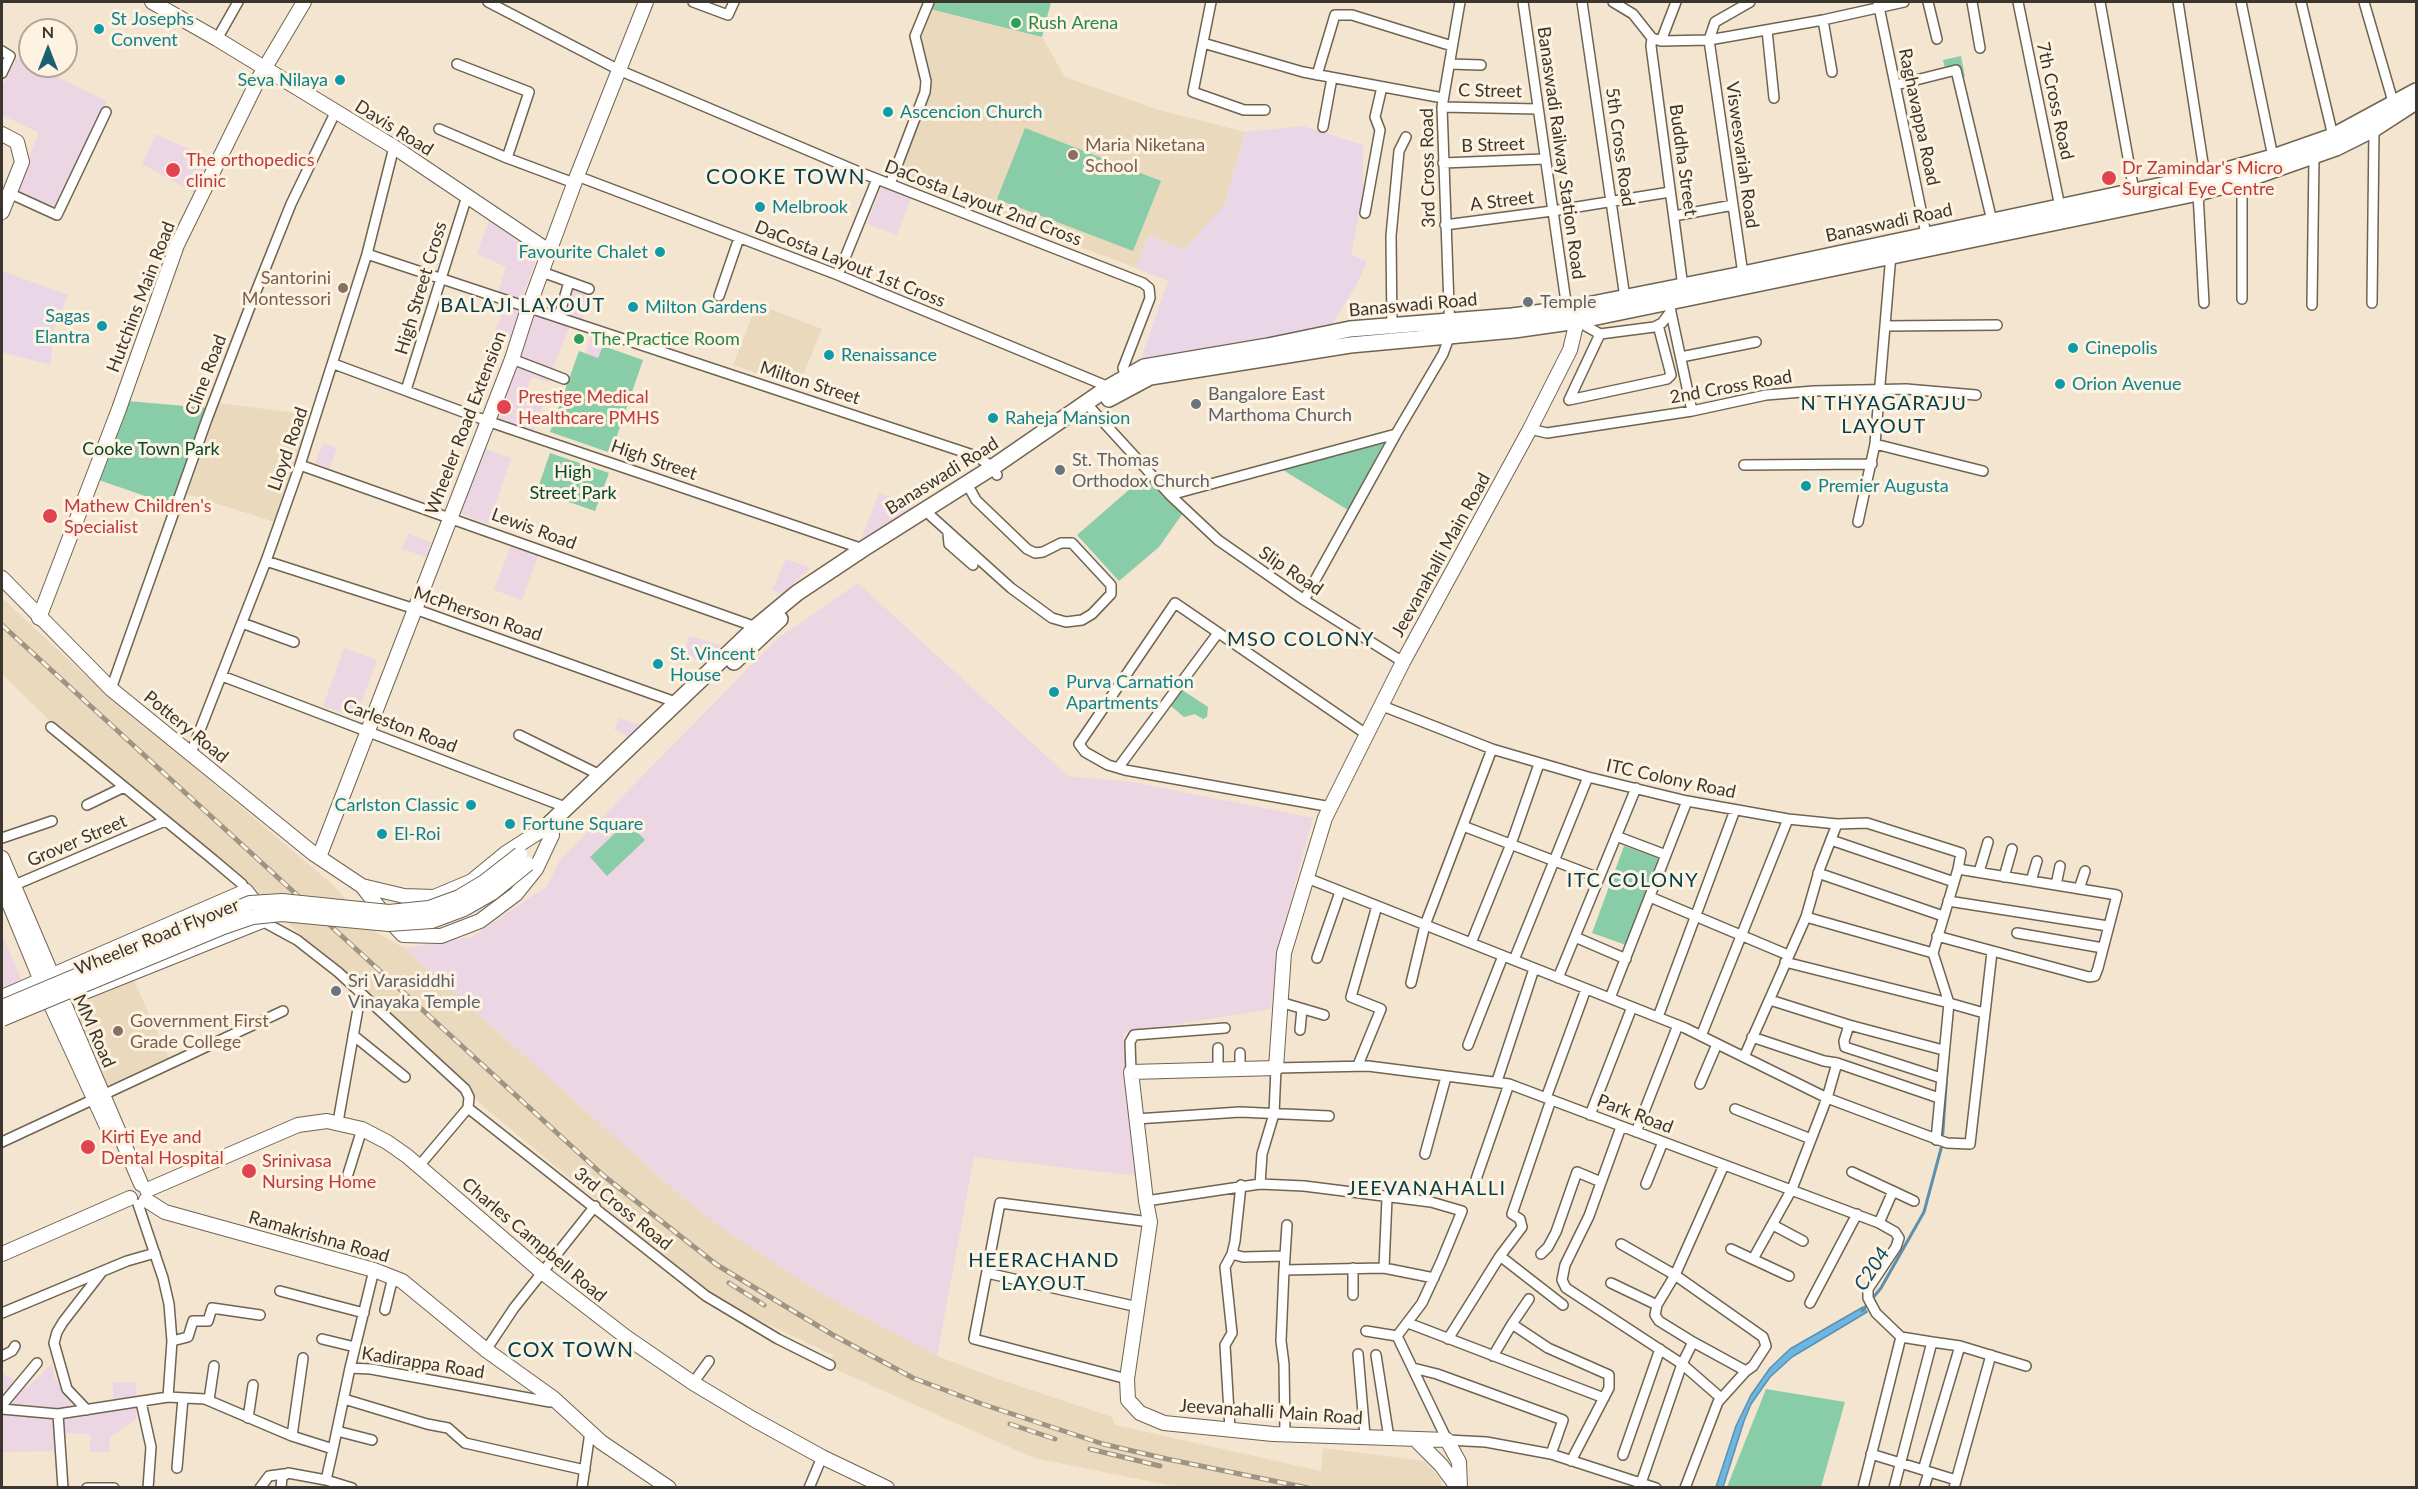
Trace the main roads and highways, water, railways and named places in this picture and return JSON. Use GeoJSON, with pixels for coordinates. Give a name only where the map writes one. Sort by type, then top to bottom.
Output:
{"type":"FeatureCollection","features":[{"type":"Feature","properties":{"kind":"main road","name":"Banaswadi Road"},"geometry":{"type":"LineString","coordinates":[[995,471],[971,491],[853,566],[776,622],[549,832],[566,807],[756,627],[797,593],[863,549],[995,471],[1112,391],[1128,383],[1144,367],[1268,346],[1350,329],[1393,333],[1670,307],[1891,250],[1926,234],[2205,176],[2273,158],[2333,136],[2394,105],[2416,91]]}},
{"type":"Feature","properties":{"kind":"main road","name":"Banaswadi Road"},"geometry":{"type":"LineString","coordinates":[[1572,315],[1625,298],[1743,274],[1891,250],[2198,193],[2314,157],[2374,129],[2416,102]]}},
{"type":"Feature","properties":{"kind":"water"},"geometry":{"type":"Polygon","coordinates":[[[1863,1307],[1867,1312],[1792,1357],[1770,1377],[1751,1404],[1723,1487],[1716,1487],[1736,1426],[1751,1395],[1770,1368],[1790,1349],[1863,1307]]]}},
{"type":"Feature","properties":{"kind":"waterway","name":"C204"},"geometry":{"type":"LineString","coordinates":[[1862,1311],[1881,1288],[1924,1212],[1942,1145],[1948,1056]]}},
{"type":"Feature","properties":{"kind":"railway"},"geometry":{"type":"LineString","coordinates":[[2,625],[604,1176],[717,1265],[833,1335],[913,1378],[982,1404],[1103,1444],[1308,1488]]}},
{"type":"Feature","properties":{"kind":"railway"},"geometry":{"type":"LineString","coordinates":[[729,1283],[764,1305]]}},
{"type":"Feature","properties":{"kind":"railway"},"geometry":{"type":"LineString","coordinates":[[1010,1424],[1055,1439]]}},
{"type":"Feature","properties":{"kind":"railway"},"geometry":{"type":"LineString","coordinates":[[1090,1449],[1160,1466]]}},
{"type":"Feature","properties":{"kind":"place","name":"Rush Arena"},"geometry":{"type":"Point","coordinates":[1016,23]}},
{"type":"Feature","properties":{"kind":"place","name":"St Josephs Convent"},"geometry":{"type":"Point","coordinates":[99,29]}},
{"type":"Feature","properties":{"kind":"place","name":"Seva Nilaya"},"geometry":{"type":"Point","coordinates":[340,80]}},
{"type":"Feature","properties":{"kind":"place","name":"Ascencion Church"},"geometry":{"type":"Point","coordinates":[888,112]}},
{"type":"Feature","properties":{"kind":"place","name":"Maria Niketana School"},"geometry":{"type":"Point","coordinates":[1073,155]}},
{"type":"Feature","properties":{"kind":"place","name":"The orthopedics clinic"},"geometry":{"type":"Point","coordinates":[173,170]}},
{"type":"Feature","properties":{"kind":"place","name":"Dr Zamindar's Micro Surgical Eye Centre"},"geometry":{"type":"Point","coordinates":[2109,178]}},
{"type":"Feature","properties":{"kind":"place","name":"Melbrook"},"geometry":{"type":"Point","coordinates":[760,207]}},
{"type":"Feature","properties":{"kind":"place","name":"Favourite Chalet"},"geometry":{"type":"Point","coordinates":[660,252]}},
{"type":"Feature","properties":{"kind":"place","name":"Santorini Montessori"},"geometry":{"type":"Point","coordinates":[343,288]}},
{"type":"Feature","properties":{"kind":"place","name":"Temple"},"geometry":{"type":"Point","coordinates":[1528,302]}},
{"type":"Feature","properties":{"kind":"place","name":"Milton Gardens"},"geometry":{"type":"Point","coordinates":[633,307]}},
{"type":"Feature","properties":{"kind":"place","name":"Sagas Elantra"},"geometry":{"type":"Point","coordinates":[102,326]}},
{"type":"Feature","properties":{"kind":"place","name":"The Practice Room"},"geometry":{"type":"Point","coordinates":[579,339]}},
{"type":"Feature","properties":{"kind":"place","name":"Cinepolis"},"geometry":{"type":"Point","coordinates":[2073,348]}},
{"type":"Feature","properties":{"kind":"place","name":"Renaissance"},"geometry":{"type":"Point","coordinates":[829,355]}},
{"type":"Feature","properties":{"kind":"place","name":"Orion Avenue"},"geometry":{"type":"Point","coordinates":[2060,384]}},
{"type":"Feature","properties":{"kind":"place","name":"Bangalore East Marthoma Church"},"geometry":{"type":"Point","coordinates":[1196,404]}},
{"type":"Feature","properties":{"kind":"place","name":"Prestige Medical Healthcare PMHS"},"geometry":{"type":"Point","coordinates":[504,407]}},
{"type":"Feature","properties":{"kind":"place","name":"Raheja Mansion"},"geometry":{"type":"Point","coordinates":[993,418]}},
{"type":"Feature","properties":{"kind":"place","name":"St. Thomas Orthodox Church"},"geometry":{"type":"Point","coordinates":[1060,470]}},
{"type":"Feature","properties":{"kind":"place","name":"Premier Augusta"},"geometry":{"type":"Point","coordinates":[1806,486]}},
{"type":"Feature","properties":{"kind":"place","name":"Mathew Children's Specialist"},"geometry":{"type":"Point","coordinates":[50,516]}},
{"type":"Feature","properties":{"kind":"place","name":"St. Vincent House"},"geometry":{"type":"Point","coordinates":[658,664]}},
{"type":"Feature","properties":{"kind":"place","name":"Purva Carnation Apartments"},"geometry":{"type":"Point","coordinates":[1054,692]}},
{"type":"Feature","properties":{"kind":"place","name":"Carlston Classic"},"geometry":{"type":"Point","coordinates":[471,805]}},
{"type":"Feature","properties":{"kind":"place","name":"Fortune Square"},"geometry":{"type":"Point","coordinates":[510,824]}},
{"type":"Feature","properties":{"kind":"place","name":"El-Roi"},"geometry":{"type":"Point","coordinates":[382,834]}},
{"type":"Feature","properties":{"kind":"place","name":"Sri Varasiddhi Vinayaka Temple"},"geometry":{"type":"Point","coordinates":[336,991]}},
{"type":"Feature","properties":{"kind":"place","name":"Government First Grade College"},"geometry":{"type":"Point","coordinates":[118,1031]}},
{"type":"Feature","properties":{"kind":"place","name":"Kirti Eye and Dental Hospital"},"geometry":{"type":"Point","coordinates":[88,1147]}},
{"type":"Feature","properties":{"kind":"place","name":"Srinivasa Nursing Home"},"geometry":{"type":"Point","coordinates":[249,1171]}},
{"type":"Feature","properties":{"kind":"district","name":"COOKE TOWN"},"geometry":{"type":"Point","coordinates":[786,177]}},
{"type":"Feature","properties":{"kind":"district","name":"BALAJI LAYOUT"},"geometry":{"type":"Point","coordinates":[523,306]}},
{"type":"Feature","properties":{"kind":"district","name":"N THYAGARAJU LAYOUT"},"geometry":{"type":"Point","coordinates":[1884,416]}},
{"type":"Feature","properties":{"kind":"district","name":"MSO COLONY"},"geometry":{"type":"Point","coordinates":[1301,640]}},
{"type":"Feature","properties":{"kind":"district","name":"ITC COLONY"},"geometry":{"type":"Point","coordinates":[1633,881]}},
{"type":"Feature","properties":{"kind":"district","name":"JEEVANAHALLI"},"geometry":{"type":"Point","coordinates":[1427,1189]}},
{"type":"Feature","properties":{"kind":"district","name":"HEERACHAND LAYOUT"},"geometry":{"type":"Point","coordinates":[1044,1272]}},
{"type":"Feature","properties":{"kind":"district","name":"COX TOWN"},"geometry":{"type":"Point","coordinates":[571,1350]}},
{"type":"Feature","properties":{"kind":"park label","name":"Cooke Town Park"},"geometry":{"type":"Point","coordinates":[151,449]}},
{"type":"Feature","properties":{"kind":"park label","name":"High Street Park"},"geometry":{"type":"Point","coordinates":[573,482]}}]}
